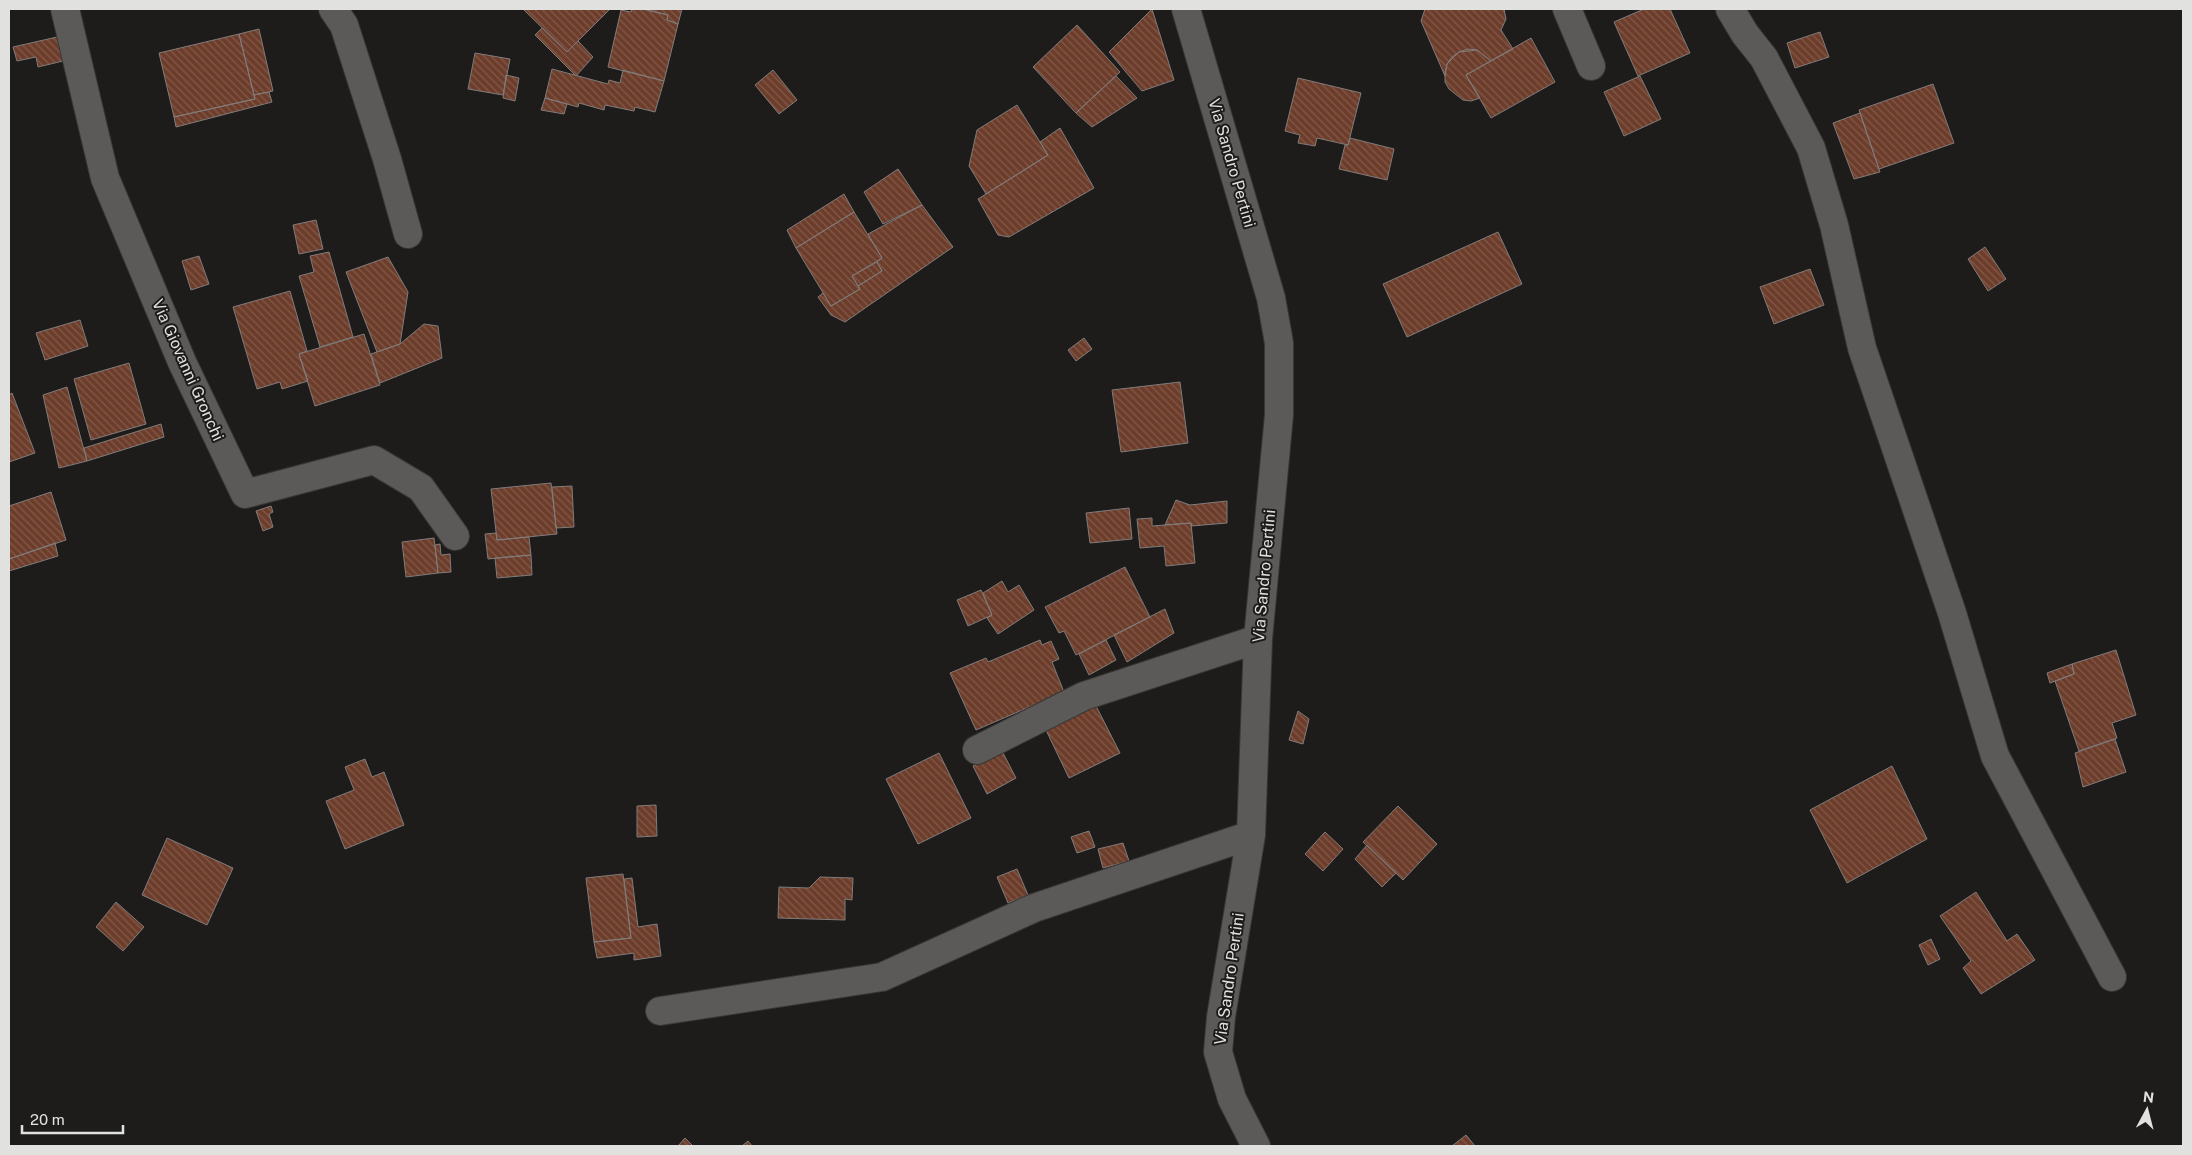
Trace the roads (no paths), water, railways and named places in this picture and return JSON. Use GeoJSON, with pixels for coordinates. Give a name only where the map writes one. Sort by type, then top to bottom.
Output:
{"type":"FeatureCollection","features":[{"type":"Feature","properties":{"kind":"street","name":"Via Giovanni Gronchi"},"geometry":{"type":"LineString","coordinates":[[64,9],[105,178],[182,362],[245,494],[374,460],[421,488],[454,536]]}},
{"type":"Feature","properties":{"kind":"street"},"geometry":{"type":"LineString","coordinates":[[333,9],[344,25],[387,159],[408,234]]}},
{"type":"Feature","properties":{"kind":"street","name":"Via Sandro Pertini"},"geometry":{"type":"LineString","coordinates":[[1186,9],[1268,288],[1279,343],[1280,415],[1258,639],[1251,835],[1218,1052],[1232,1099],[1256,1146]]}},
{"type":"Feature","properties":{"kind":"street"},"geometry":{"type":"LineString","coordinates":[[1567,9],[1591,66]]}},
{"type":"Feature","properties":{"kind":"street"},"geometry":{"type":"LineString","coordinates":[[1730,9],[1745,34],[1764,58],[1810,148],[1834,226],[1862,348],[1952,613],[1996,756],[2112,977]]}},
{"type":"Feature","properties":{"kind":"street"},"geometry":{"type":"LineString","coordinates":[[978,750],[1084,696],[1258,639]]}},
{"type":"Feature","properties":{"kind":"street"},"geometry":{"type":"LineString","coordinates":[[660,1011],[882,977],[1034,908],[1251,835]]}}]}
